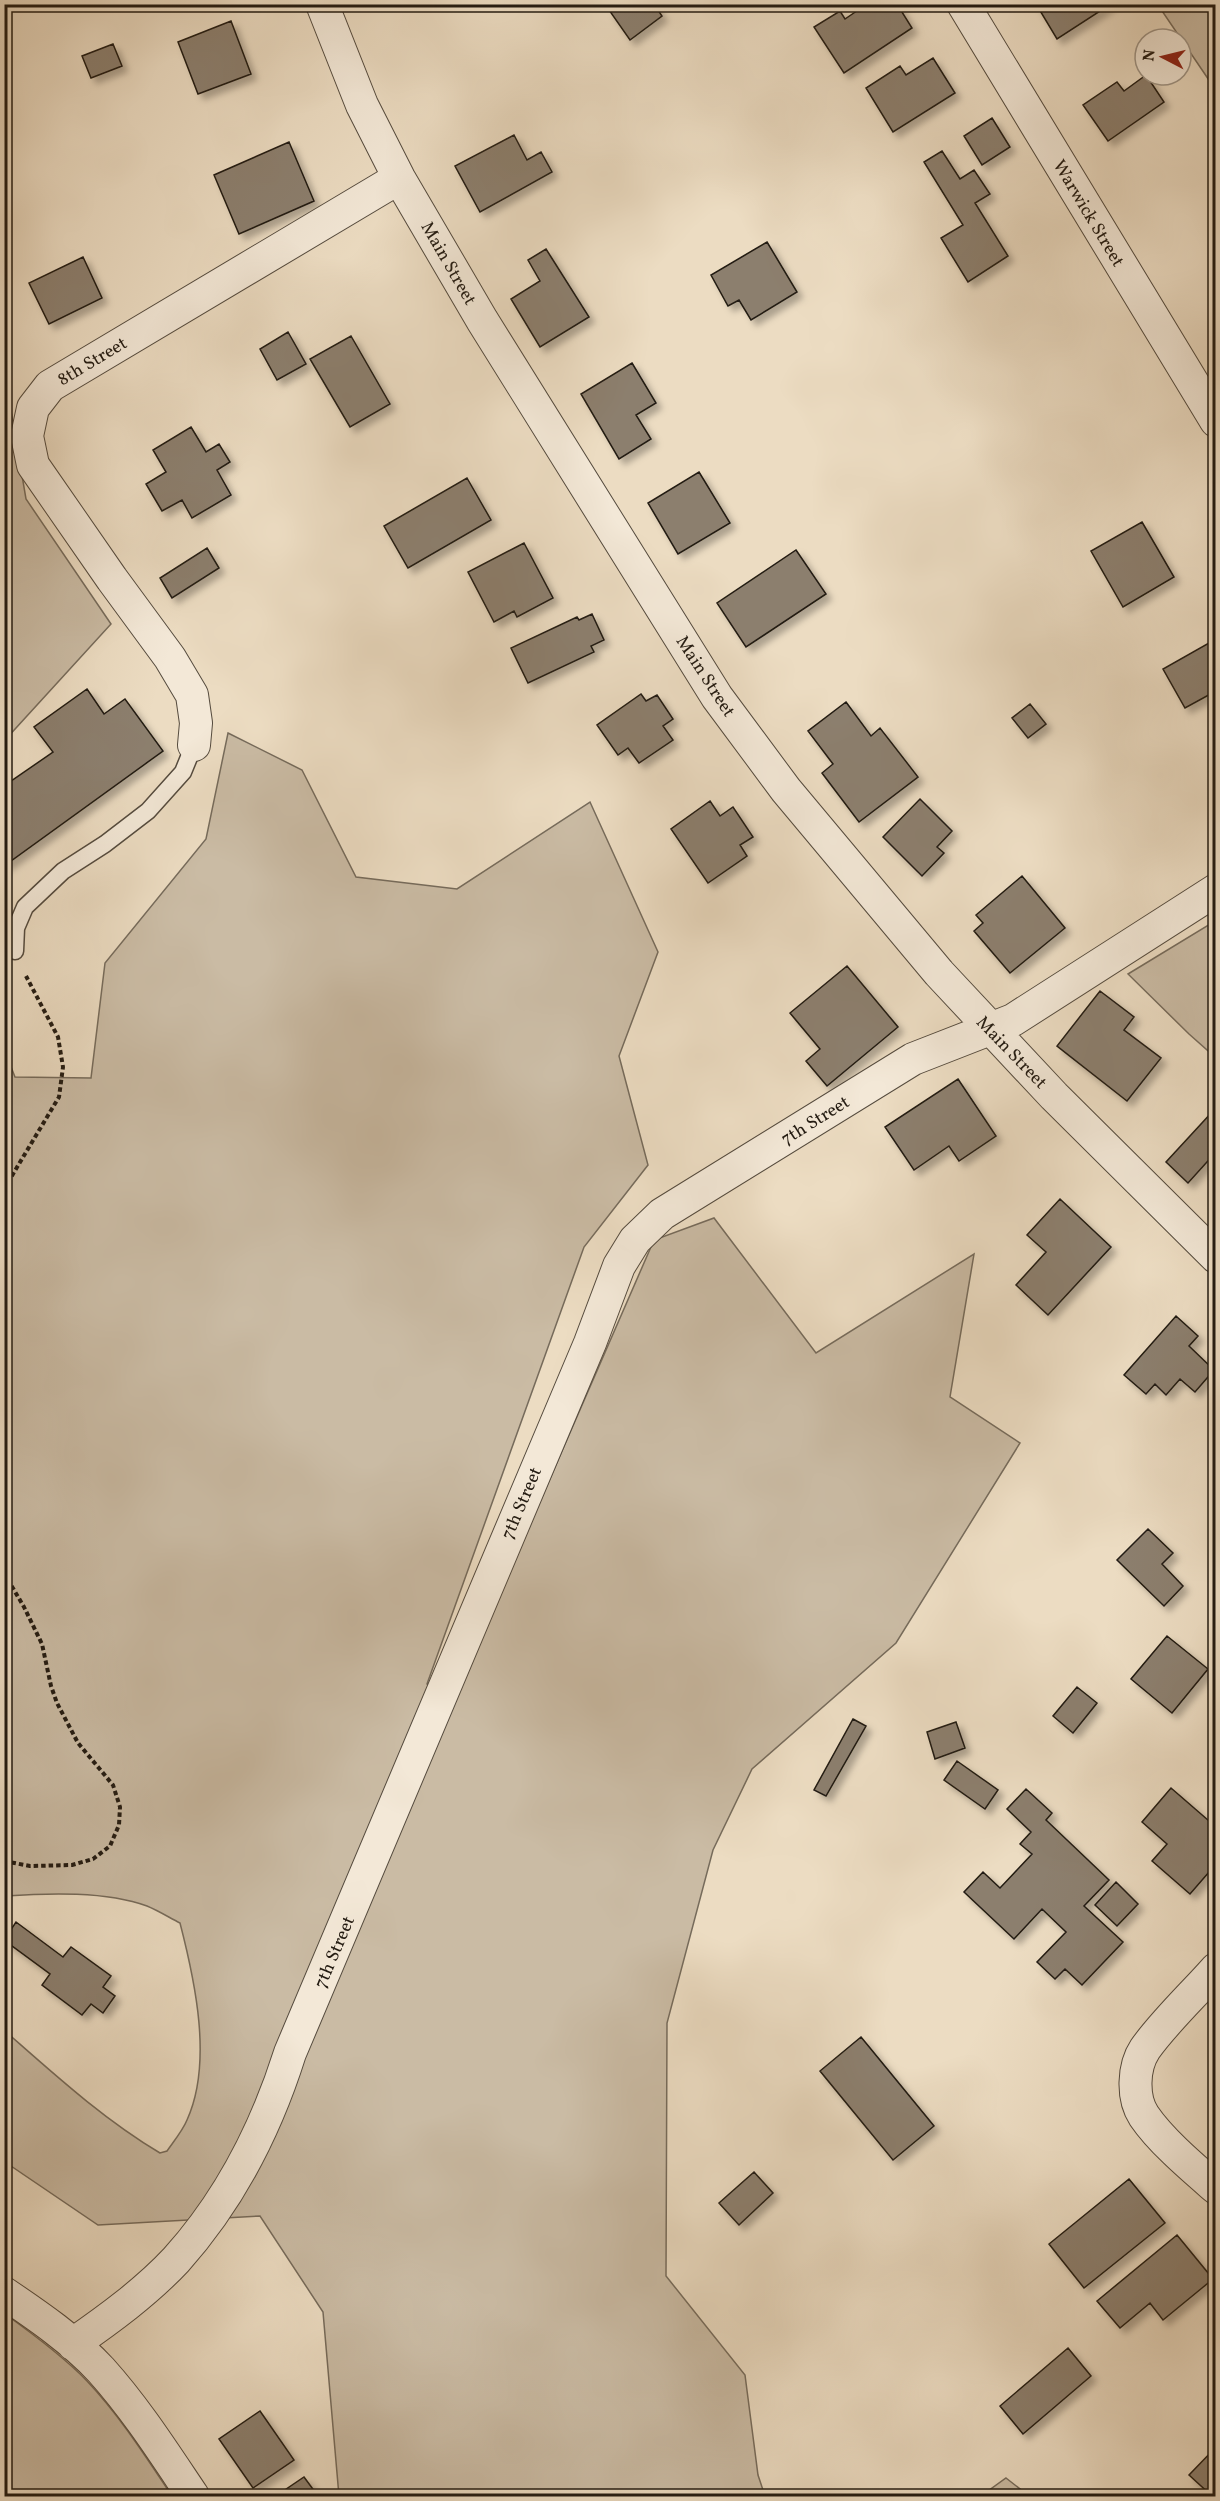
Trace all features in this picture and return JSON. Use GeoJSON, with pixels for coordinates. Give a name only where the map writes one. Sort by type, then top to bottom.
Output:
{"type":"FeatureCollection","features":[{"type":"Feature","properties":{"kind":"street","name":"Main Street"},"geometry":{"type":"LineString","coordinates":[[321,4],[362,105],[399,178],[482,320],[717,696],[786,790],[939,973],[989,1029],[1215,1257]]}},
{"type":"Feature","properties":{"kind":"street","name":"Warwick Street"},"geometry":{"type":"LineString","coordinates":[[963,4],[1215,421]]}},
{"type":"Feature","properties":{"kind":"street","name":"8th Street"},"geometry":{"type":"LineString","coordinates":[[194,745],[196,723],[192,695],[170,658],[33,465],[27,436],[33,408],[50,386],[399,178]]}},
{"type":"Feature","properties":{"kind":"street","name":"7th Street"},"geometry":{"type":"LineString","coordinates":[[73,2344],[117,2313],[175,2260],[224,2197],[252,2151],[278,2091],[290,2053],[590,1343],[619,1266],[635,1240],[662,1214],[913,1059],[1013,1020],[1215,890]]}},
{"type":"Feature","properties":{"kind":"street"},"geometry":{"type":"LineString","coordinates":[[1206,1980],[1144,2050],[1136,2073],[1137,2097],[1143,2115],[1215,2188]]}},
{"type":"Feature","properties":{"kind":"street"},"geometry":{"type":"LineString","coordinates":[[4,2293],[73,2344],[100,2370],[142,2419],[193,2496]]}},
{"type":"Feature","properties":{"kind":"lane"},"geometry":{"type":"LineString","coordinates":[[15,951],[16,928],[25,907],[63,871],[105,844],[147,811],[183,772],[194,745]]}},
{"type":"Feature","properties":{"kind":"path"},"geometry":{"type":"LineString","coordinates":[[4,1189],[59,1097],[63,1068],[58,1037],[15,951]]}},
{"type":"Feature","properties":{"kind":"path"},"geometry":{"type":"LineString","coordinates":[[4,1573],[42,1644],[57,1703],[78,1743],[113,1785],[120,1807],[119,1825],[110,1846],[93,1859],[72,1865],[30,1866],[4,1861]]}},
{"type":"Feature","properties":{"kind":"shaded area"},"geometry":{"type":"Polygon","coordinates":[[[1158,5],[1215,5],[1215,89],[1193,57],[1193,27],[1173,27],[1158,5]]]}},
{"type":"Feature","properties":{"kind":"shaded area"},"geometry":{"type":"Polygon","coordinates":[[[4,370],[26,499],[111,624],[5,740],[4,370]]]}},
{"type":"Feature","properties":{"kind":"shaded area"},"geometry":{"type":"Polygon","coordinates":[[[228,733],[302,770],[356,877],[457,889],[590,802],[658,952],[619,1056],[648,1165],[584,1247],[427,1684],[453,1701],[654,1240],[714,1218],[816,1353],[974,1254],[950,1397],[1020,1443],[896,1643],[752,1769],[713,1850],[667,2023],[666,2276],[745,2375],[758,2475],[765,2496],[339,2496],[323,2312],[260,2216],[98,2225],[11,2166],[5,2158],[5,2031],[99,2111],[160,2153],[167,2151],[185,2124],[195,2098],[199,2073],[199,2022],[196,1996],[180,1923],[147,1906],[95,1895],[5,1896],[4,1049],[15,1077],[91,1078],[105,963],[206,839],[228,733]]]}},
{"type":"Feature","properties":{"kind":"shaded area"},"geometry":{"type":"Polygon","coordinates":[[[1215,921],[1215,1057],[1128,974],[1215,921]]]}},
{"type":"Feature","properties":{"kind":"shaded area"},"geometry":{"type":"Polygon","coordinates":[[[5,2314],[58,2354],[99,2394],[122,2422],[172,2496],[5,2496],[5,2314]]]}},
{"type":"Feature","properties":{"kind":"shaded area"},"geometry":{"type":"Polygon","coordinates":[[[1006,2478],[1029,2496],[981,2496],[1006,2478]]]}},
{"type":"Feature","properties":{"kind":"building"},"geometry":{"type":"Polygon","coordinates":[[[617,4],[654,4],[662,16],[630,40],[609,10],[617,4]]]}},
{"type":"Feature","properties":{"kind":"building"},"geometry":{"type":"Polygon","coordinates":[[[867,4],[897,4],[912,28],[844,73],[814,27],[840,11],[845,19],[867,4]]]}},
{"type":"Feature","properties":{"kind":"building"},"geometry":{"type":"Polygon","coordinates":[[[1036,4],[1111,4],[1057,39],[1036,4]]]}},
{"type":"Feature","properties":{"kind":"building"},"geometry":{"type":"Polygon","coordinates":[[[231,21],[251,74],[198,94],[178,42],[231,21]]]}},
{"type":"Feature","properties":{"kind":"building"},"geometry":{"type":"Polygon","coordinates":[[[113,44],[122,66],[91,78],[82,56],[113,44]]]}},
{"type":"Feature","properties":{"kind":"building"},"geometry":{"type":"Polygon","coordinates":[[[933,58],[955,93],[893,132],[866,88],[900,66],[906,75],[933,58]]]}},
{"type":"Feature","properties":{"kind":"building"},"geometry":{"type":"Polygon","coordinates":[[[1117,82],[1124,91],[1133,84],[1133,87],[1154,87],[1164,102],[1108,141],[1083,105],[1117,82]]]}},
{"type":"Feature","properties":{"kind":"building"},"geometry":{"type":"Polygon","coordinates":[[[992,118],[1010,147],[982,165],[964,136],[992,118]]]}},
{"type":"Feature","properties":{"kind":"building"},"geometry":{"type":"Polygon","coordinates":[[[514,135],[527,160],[541,152],[552,172],[480,212],[455,166],[514,135]]]}},
{"type":"Feature","properties":{"kind":"building"},"geometry":{"type":"Polygon","coordinates":[[[289,142],[314,201],[239,234],[214,175],[289,142]]]}},
{"type":"Feature","properties":{"kind":"building"},"geometry":{"type":"Polygon","coordinates":[[[942,151],[960,179],[974,170],[990,194],[975,203],[1008,256],[968,282],[941,238],[963,225],[924,162],[942,151]]]}},
{"type":"Feature","properties":{"kind":"building"},"geometry":{"type":"Polygon","coordinates":[[[767,242],[797,292],[751,320],[739,300],[728,306],[711,275],[767,242]]]}},
{"type":"Feature","properties":{"kind":"building"},"geometry":{"type":"Polygon","coordinates":[[[546,249],[589,317],[540,347],[511,299],[540,281],[528,260],[546,249]]]}},
{"type":"Feature","properties":{"kind":"building"},"geometry":{"type":"Polygon","coordinates":[[[83,257],[102,298],[49,324],[29,283],[83,257]]]}},
{"type":"Feature","properties":{"kind":"building"},"geometry":{"type":"Polygon","coordinates":[[[288,332],[306,364],[277,380],[260,349],[288,332]]]}},
{"type":"Feature","properties":{"kind":"building"},"geometry":{"type":"Polygon","coordinates":[[[351,336],[390,404],[350,427],[310,359],[351,336]]]}},
{"type":"Feature","properties":{"kind":"building"},"geometry":{"type":"Polygon","coordinates":[[[632,363],[656,403],[636,415],[651,439],[619,459],[581,394],[632,363]]]}},
{"type":"Feature","properties":{"kind":"building"},"geometry":{"type":"Polygon","coordinates":[[[191,427],[206,452],[219,444],[230,462],[217,470],[231,495],[192,518],[182,500],[162,511],[146,484],[166,472],[153,450],[191,427]]]}},
{"type":"Feature","properties":{"kind":"building"},"geometry":{"type":"Polygon","coordinates":[[[699,472],[730,523],[678,554],[648,503],[699,472]]]}},
{"type":"Feature","properties":{"kind":"building"},"geometry":{"type":"Polygon","coordinates":[[[467,478],[491,520],[408,568],[384,526],[467,478]]]}},
{"type":"Feature","properties":{"kind":"building"},"geometry":{"type":"Polygon","coordinates":[[[1142,522],[1174,577],[1123,607],[1091,551],[1142,522]]]}},
{"type":"Feature","properties":{"kind":"building"},"geometry":{"type":"Polygon","coordinates":[[[524,543],[553,598],[517,617],[514,611],[494,622],[468,572],[524,543]]]}},
{"type":"Feature","properties":{"kind":"building"},"geometry":{"type":"Polygon","coordinates":[[[207,548],[219,568],[172,598],[160,578],[207,548]]]}},
{"type":"Feature","properties":{"kind":"building"},"geometry":{"type":"Polygon","coordinates":[[[796,550],[826,594],[746,647],[717,603],[796,550]]]}},
{"type":"Feature","properties":{"kind":"building"},"geometry":{"type":"Polygon","coordinates":[[[592,614],[604,640],[591,646],[594,652],[528,683],[511,648],[577,617],[579,620],[592,614]]]}},
{"type":"Feature","properties":{"kind":"building"},"geometry":{"type":"Polygon","coordinates":[[[1216,639],[1216,691],[1185,708],[1163,669],[1216,639]]]}},
{"type":"Feature","properties":{"kind":"building"},"geometry":{"type":"Polygon","coordinates":[[[87,689],[104,714],[125,699],[163,751],[4,866],[4,786],[53,752],[34,727],[87,689]]]}},
{"type":"Feature","properties":{"kind":"building"},"geometry":{"type":"Polygon","coordinates":[[[641,694],[646,701],[657,695],[673,719],[663,726],[673,740],[639,763],[628,748],[618,755],[597,725],[641,694]]]}},
{"type":"Feature","properties":{"kind":"building"},"geometry":{"type":"Polygon","coordinates":[[[846,702],[871,736],[880,728],[918,777],[859,822],[822,773],[833,764],[808,731],[846,702]]]}},
{"type":"Feature","properties":{"kind":"building"},"geometry":{"type":"Polygon","coordinates":[[[1030,704],[1046,724],[1028,738],[1012,718],[1030,704]]]}},
{"type":"Feature","properties":{"kind":"building"},"geometry":{"type":"Polygon","coordinates":[[[920,799],[952,831],[937,847],[944,853],[922,876],[883,837],[920,799]]]}},
{"type":"Feature","properties":{"kind":"building"},"geometry":{"type":"Polygon","coordinates":[[[710,801],[720,816],[733,807],[753,837],[740,845],[747,856],[708,883],[671,829],[710,801]]]}},
{"type":"Feature","properties":{"kind":"building"},"geometry":{"type":"Polygon","coordinates":[[[1022,876],[1065,928],[1010,973],[974,931],[983,923],[976,915],[1022,876]]]}},
{"type":"Feature","properties":{"kind":"building"},"geometry":{"type":"Polygon","coordinates":[[[847,966],[898,1027],[827,1086],[806,1061],[820,1049],[790,1013],[847,966]]]}},
{"type":"Feature","properties":{"kind":"building"},"geometry":{"type":"Polygon","coordinates":[[[1100,991],[1134,1017],[1124,1030],[1161,1058],[1127,1101],[1057,1046],[1100,991]]]}},
{"type":"Feature","properties":{"kind":"building"},"geometry":{"type":"Polygon","coordinates":[[[958,1079],[996,1136],[959,1161],[949,1146],[914,1170],[885,1127],[958,1079]]]}},
{"type":"Feature","properties":{"kind":"building"},"geometry":{"type":"Polygon","coordinates":[[[1213,1111],[1216,1113],[1216,1152],[1188,1183],[1166,1162],[1213,1111]]]}},
{"type":"Feature","properties":{"kind":"building"},"geometry":{"type":"Polygon","coordinates":[[[1060,1199],[1111,1247],[1048,1315],[1016,1285],[1046,1252],[1027,1235],[1060,1199]]]}},
{"type":"Feature","properties":{"kind":"building"},"geometry":{"type":"Polygon","coordinates":[[[1176,1316],[1198,1336],[1189,1346],[1214,1370],[1195,1392],[1180,1379],[1166,1395],[1155,1384],[1146,1394],[1124,1375],[1176,1316]]]}},
{"type":"Feature","properties":{"kind":"building"},"geometry":{"type":"Polygon","coordinates":[[[1148,1529],[1173,1553],[1162,1564],[1183,1586],[1164,1606],[1117,1560],[1148,1529]]]}},
{"type":"Feature","properties":{"kind":"building"},"geometry":{"type":"Polygon","coordinates":[[[1167,1636],[1208,1669],[1172,1713],[1131,1679],[1167,1636]]]}},
{"type":"Feature","properties":{"kind":"building"},"geometry":{"type":"Polygon","coordinates":[[[1077,1687],[1097,1703],[1073,1733],[1053,1716],[1077,1687]]]}},
{"type":"Feature","properties":{"kind":"building"},"geometry":{"type":"Polygon","coordinates":[[[853,1719],[866,1726],[826,1796],[814,1790],[853,1719]]]}},
{"type":"Feature","properties":{"kind":"building"},"geometry":{"type":"Polygon","coordinates":[[[956,1722],[965,1748],[935,1759],[927,1732],[956,1722]]]}},
{"type":"Feature","properties":{"kind":"building"},"geometry":{"type":"Polygon","coordinates":[[[957,1761],[998,1790],[985,1809],[944,1780],[957,1761]]]}},
{"type":"Feature","properties":{"kind":"building"},"geometry":{"type":"Polygon","coordinates":[[[1171,1788],[1216,1827],[1216,1864],[1190,1894],[1152,1861],[1167,1844],[1142,1822],[1171,1788]]]}},
{"type":"Feature","properties":{"kind":"building"},"geometry":{"type":"Polygon","coordinates":[[[1026,1789],[1052,1813],[1046,1820],[1109,1880],[1084,1906],[1123,1942],[1082,1985],[1065,1969],[1055,1979],[1037,1962],[1066,1932],[1042,1909],[1014,1939],[964,1892],[983,1872],[1000,1888],[1032,1854],[1020,1844],[1031,1832],[1007,1809],[1026,1789]]]}},
{"type":"Feature","properties":{"kind":"building"},"geometry":{"type":"Polygon","coordinates":[[[1116,1882],[1138,1904],[1117,1926],[1095,1905],[1116,1882]]]}},
{"type":"Feature","properties":{"kind":"building"},"geometry":{"type":"Polygon","coordinates":[[[16,1922],[63,1957],[71,1947],[111,1976],[103,1987],[115,1996],[103,2013],[91,2004],[82,2015],[42,1985],[50,1974],[4,1940],[16,1922]]]}},
{"type":"Feature","properties":{"kind":"building"},"geometry":{"type":"Polygon","coordinates":[[[861,2037],[934,2126],[893,2160],[820,2071],[861,2037]]]}},
{"type":"Feature","properties":{"kind":"building"},"geometry":{"type":"Polygon","coordinates":[[[754,2172],[773,2193],[739,2225],[719,2203],[754,2172]]]}},
{"type":"Feature","properties":{"kind":"building"},"geometry":{"type":"Polygon","coordinates":[[[1129,2179],[1165,2223],[1084,2288],[1049,2244],[1129,2179]]]}},
{"type":"Feature","properties":{"kind":"building"},"geometry":{"type":"Polygon","coordinates":[[[1177,2235],[1213,2279],[1163,2320],[1150,2303],[1120,2328],[1097,2301],[1177,2235]]]}},
{"type":"Feature","properties":{"kind":"building"},"geometry":{"type":"Polygon","coordinates":[[[1068,2348],[1091,2376],[1023,2434],[1000,2406],[1068,2348]]]}},
{"type":"Feature","properties":{"kind":"building"},"geometry":{"type":"Polygon","coordinates":[[[260,2411],[294,2460],[253,2488],[219,2439],[260,2411]]]}},
{"type":"Feature","properties":{"kind":"building"},"geometry":{"type":"Polygon","coordinates":[[[1216,2447],[1216,2496],[1212,2496],[1189,2475],[1216,2447]]]}},
{"type":"Feature","properties":{"kind":"building"},"geometry":{"type":"Polygon","coordinates":[[[304,2477],[318,2496],[276,2496],[304,2477]]]}}]}
